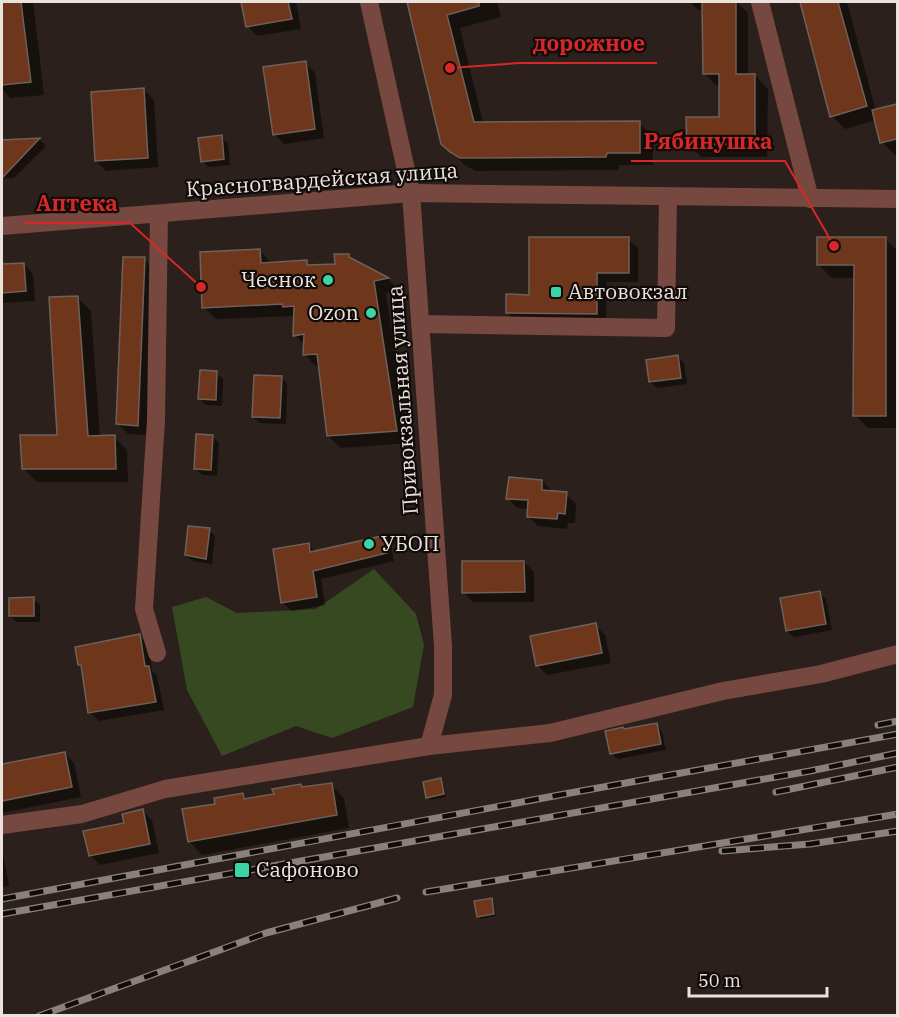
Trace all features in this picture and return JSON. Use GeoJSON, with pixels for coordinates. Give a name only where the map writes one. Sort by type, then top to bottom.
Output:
{"type":"FeatureCollection","features":[{"type":"Feature","properties":{"kind":"street","name":"Привокзальная улица"},"geometry":{"type":"LineString","coordinates":[[369,2],[411,193],[443,646],[443,695],[429,746]]}},
{"type":"Feature","properties":{"kind":"street"},"geometry":{"type":"LineString","coordinates":[[760,2],[810,199]]}},
{"type":"Feature","properties":{"kind":"street","name":"Красногвардейская улица"},"geometry":{"type":"LineString","coordinates":[[2,226],[411,193],[897,199]]}},
{"type":"Feature","properties":{"kind":"street"},"geometry":{"type":"LineString","coordinates":[[420,324],[666,328],[668,196]]}},
{"type":"Feature","properties":{"kind":"street"},"geometry":{"type":"LineString","coordinates":[[157,653],[144,609],[156,420],[159,213]]}},
{"type":"Feature","properties":{"kind":"street"},"geometry":{"type":"LineString","coordinates":[[2,825],[81,814],[165,789],[429,746],[550,732],[723,692],[821,674],[897,654]]}},
{"type":"Feature","properties":{"kind":"green space"},"geometry":{"type":"Polygon","coordinates":[[[374,569],[416,614],[424,645],[413,707],[332,738],[296,726],[222,756],[187,690],[172,607],[206,597],[237,613],[316,609],[374,569]]]}},
{"type":"Feature","properties":{"kind":"building"},"geometry":{"type":"Polygon","coordinates":[[[2,2],[21,2],[31,82],[2,85],[2,2]]]}},
{"type":"Feature","properties":{"kind":"building"},"geometry":{"type":"Polygon","coordinates":[[[241,2],[288,2],[292,19],[246,27],[241,2]]]}},
{"type":"Feature","properties":{"kind":"building"},"geometry":{"type":"Polygon","coordinates":[[[407,2],[479,2],[479,6],[447,15],[474,122],[640,121],[640,153],[607,153],[606,157],[460,158],[450,152],[441,144],[407,2]]]}},
{"type":"Feature","properties":{"kind":"building"},"geometry":{"type":"Polygon","coordinates":[[[702,2],[736,2],[736,74],[755,74],[755,144],[687,145],[686,117],[719,117],[719,74],[703,74],[702,2]]]}},
{"type":"Feature","properties":{"kind":"building"},"geometry":{"type":"Polygon","coordinates":[[[800,2],[838,2],[867,106],[830,117],[800,2]]]}},
{"type":"Feature","properties":{"kind":"building"},"geometry":{"type":"Polygon","coordinates":[[[306,61],[315,129],[273,135],[263,67],[306,61]]]}},
{"type":"Feature","properties":{"kind":"building"},"geometry":{"type":"Polygon","coordinates":[[[144,88],[148,158],[95,161],[91,92],[144,88]]]}},
{"type":"Feature","properties":{"kind":"building"},"geometry":{"type":"Polygon","coordinates":[[[897,104],[897,139],[880,143],[872,110],[897,104]]]}},
{"type":"Feature","properties":{"kind":"building"},"geometry":{"type":"Polygon","coordinates":[[[222,135],[224,159],[201,162],[198,138],[222,135]]]}},
{"type":"Feature","properties":{"kind":"building"},"geometry":{"type":"Polygon","coordinates":[[[40,138],[2,178],[2,140],[40,138]]]}},
{"type":"Feature","properties":{"kind":"building"},"geometry":{"type":"Polygon","coordinates":[[[529,237],[629,237],[629,273],[597,273],[597,314],[506,313],[506,294],[529,295],[529,237]]]}},
{"type":"Feature","properties":{"kind":"building"},"geometry":{"type":"Polygon","coordinates":[[[817,237],[886,237],[886,416],[853,416],[854,265],[817,265],[817,237]]]}},
{"type":"Feature","properties":{"kind":"building"},"geometry":{"type":"Polygon","coordinates":[[[260,249],[261,263],[307,260],[307,265],[335,264],[334,254],[349,254],[349,257],[389,278],[374,281],[397,431],[327,436],[317,354],[303,355],[304,334],[293,336],[294,306],[283,307],[282,304],[202,308],[200,252],[260,249]]]}},
{"type":"Feature","properties":{"kind":"building"},"geometry":{"type":"Polygon","coordinates":[[[123,257],[145,257],[138,426],[116,424],[123,257]]]}},
{"type":"Feature","properties":{"kind":"building"},"geometry":{"type":"Polygon","coordinates":[[[24,263],[26,291],[2,293],[2,264],[24,263]]]}},
{"type":"Feature","properties":{"kind":"building"},"geometry":{"type":"Polygon","coordinates":[[[78,296],[88,436],[115,435],[116,469],[22,469],[20,435],[57,435],[49,297],[78,296]]]}},
{"type":"Feature","properties":{"kind":"building"},"geometry":{"type":"Polygon","coordinates":[[[678,355],[681,378],[649,382],[646,360],[678,355]]]}},
{"type":"Feature","properties":{"kind":"building"},"geometry":{"type":"Polygon","coordinates":[[[200,370],[217,371],[216,400],[198,399],[200,370]]]}},
{"type":"Feature","properties":{"kind":"building"},"geometry":{"type":"Polygon","coordinates":[[[254,375],[282,376],[280,418],[252,417],[254,375]]]}},
{"type":"Feature","properties":{"kind":"building"},"geometry":{"type":"Polygon","coordinates":[[[196,434],[213,435],[211,470],[194,469],[196,434]]]}},
{"type":"Feature","properties":{"kind":"building"},"geometry":{"type":"Polygon","coordinates":[[[509,477],[542,480],[542,490],[567,492],[565,514],[558,513],[557,519],[527,517],[528,500],[506,499],[509,477]]]}},
{"type":"Feature","properties":{"kind":"building"},"geometry":{"type":"Polygon","coordinates":[[[188,526],[210,528],[206,559],[185,555],[188,526]]]}},
{"type":"Feature","properties":{"kind":"building"},"geometry":{"type":"Polygon","coordinates":[[[382,536],[387,553],[313,571],[317,597],[281,603],[273,549],[309,543],[310,552],[382,536]]]}},
{"type":"Feature","properties":{"kind":"building"},"geometry":{"type":"Polygon","coordinates":[[[462,561],[524,561],[525,592],[462,593],[462,561]]]}},
{"type":"Feature","properties":{"kind":"building"},"geometry":{"type":"Polygon","coordinates":[[[820,591],[826,624],[786,631],[780,598],[820,591]]]}},
{"type":"Feature","properties":{"kind":"building"},"geometry":{"type":"Polygon","coordinates":[[[34,597],[34,616],[9,616],[9,598],[34,597]]]}},
{"type":"Feature","properties":{"kind":"building"},"geometry":{"type":"Polygon","coordinates":[[[596,623],[602,653],[536,666],[530,636],[596,623]]]}},
{"type":"Feature","properties":{"kind":"building"},"geometry":{"type":"Polygon","coordinates":[[[140,634],[145,666],[149,666],[156,702],[88,713],[81,665],[78,665],[75,647],[140,634]]]}},
{"type":"Feature","properties":{"kind":"building"},"geometry":{"type":"Polygon","coordinates":[[[657,723],[661,744],[610,754],[605,731],[657,723]]]}},
{"type":"Feature","properties":{"kind":"building"},"geometry":{"type":"Polygon","coordinates":[[[65,752],[72,787],[2,801],[2,764],[65,752]]]}},
{"type":"Feature","properties":{"kind":"building"},"geometry":{"type":"Polygon","coordinates":[[[441,778],[444,794],[426,798],[423,782],[441,778]]]}},
{"type":"Feature","properties":{"kind":"building"},"geometry":{"type":"Polygon","coordinates":[[[332,783],[337,815],[188,842],[182,809],[215,804],[214,798],[243,793],[244,799],[274,794],[272,789],[301,784],[302,787],[332,783]]]}},
{"type":"Feature","properties":{"kind":"building"},"geometry":{"type":"Polygon","coordinates":[[[143,809],[150,844],[89,856],[83,831],[124,823],[122,814],[143,809]]]}},
{"type":"Feature","properties":{"kind":"building"},"geometry":{"type":"Polygon","coordinates":[[[492,898],[494,914],[477,917],[474,901],[492,898]]]}},
{"type":"Feature","properties":{"kind":"railway"},"geometry":{"type":"LineString","coordinates":[[878,725],[898,721]]}},
{"type":"Feature","properties":{"kind":"railway"},"geometry":{"type":"LineString","coordinates":[[2,899],[898,734]]}},
{"type":"Feature","properties":{"kind":"railway"},"geometry":{"type":"LineString","coordinates":[[2,914],[810,771],[898,753]]}},
{"type":"Feature","properties":{"kind":"railway"},"geometry":{"type":"LineString","coordinates":[[776,792],[898,767]]}},
{"type":"Feature","properties":{"kind":"railway"},"geometry":{"type":"LineString","coordinates":[[426,892],[898,814]]}},
{"type":"Feature","properties":{"kind":"railway"},"geometry":{"type":"LineString","coordinates":[[722,851],[810,844],[898,831]]}},
{"type":"Feature","properties":{"kind":"railway"},"geometry":{"type":"LineString","coordinates":[[39,1016],[266,933],[397,898]]}},
{"type":"Feature","properties":{"kind":"place","name":"дорожное"},"geometry":{"type":"Point","coordinates":[450,68]}},
{"type":"Feature","properties":{"kind":"place","name":"Рябинушка"},"geometry":{"type":"Point","coordinates":[834,246]}},
{"type":"Feature","properties":{"kind":"place","name":"Чеснок"},"geometry":{"type":"Point","coordinates":[328,280]}},
{"type":"Feature","properties":{"kind":"place","name":"Аптека"},"geometry":{"type":"Point","coordinates":[201,287]}},
{"type":"Feature","properties":{"kind":"place","name":"Автовокзал"},"geometry":{"type":"Point","coordinates":[556,292]}},
{"type":"Feature","properties":{"kind":"place","name":"Ozon"},"geometry":{"type":"Point","coordinates":[371,313]}},
{"type":"Feature","properties":{"kind":"place","name":"УБОП"},"geometry":{"type":"Point","coordinates":[369,544]}},
{"type":"Feature","properties":{"kind":"place","name":"Сафоново"},"geometry":{"type":"Point","coordinates":[242,870]}}]}
